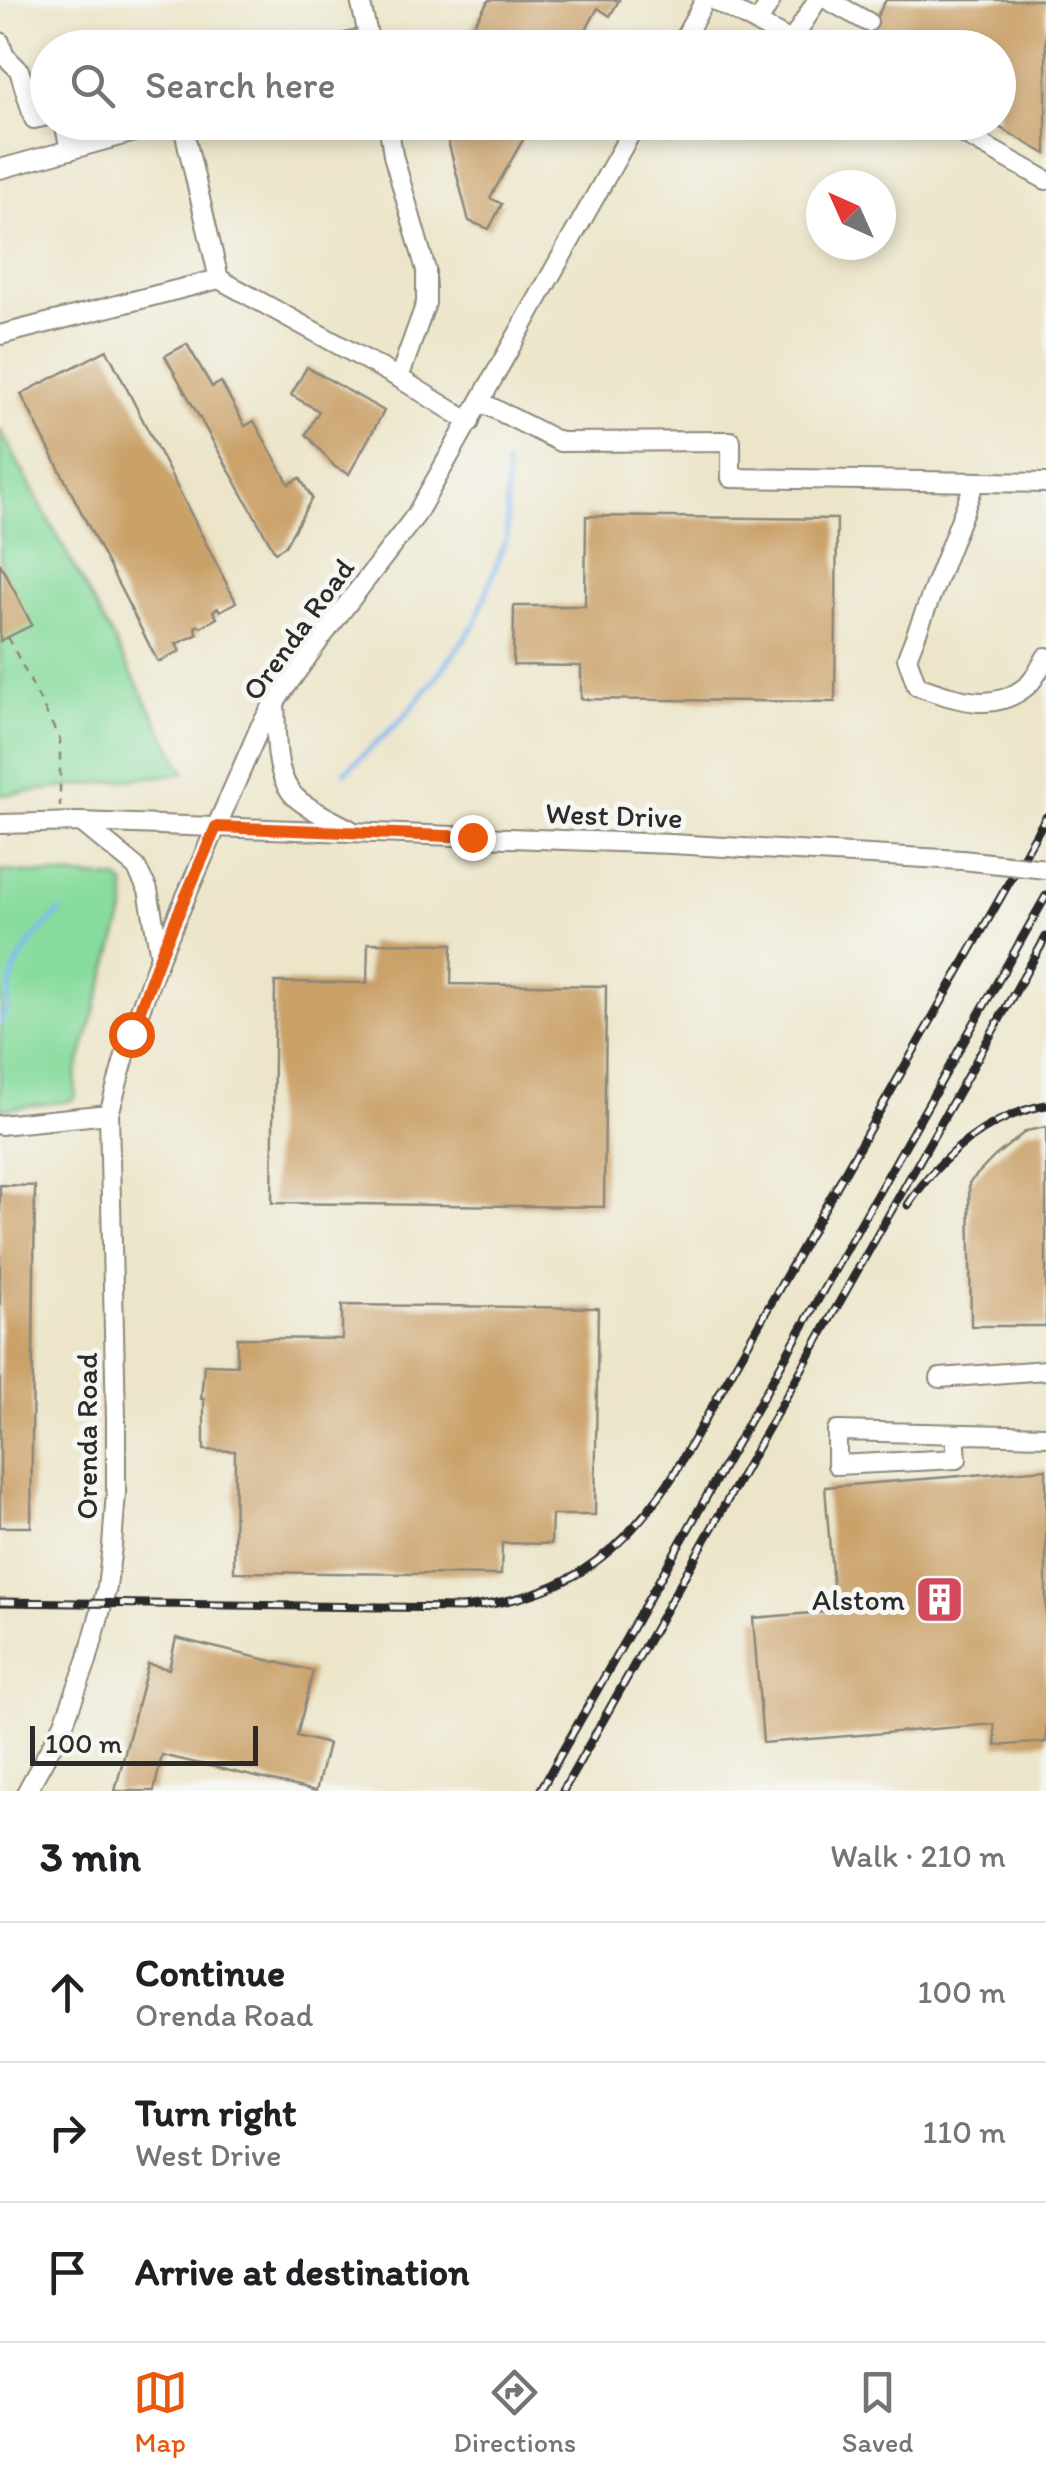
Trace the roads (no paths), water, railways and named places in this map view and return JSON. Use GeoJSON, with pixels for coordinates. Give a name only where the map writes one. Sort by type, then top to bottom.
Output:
{"type":"FeatureCollection","features":[{"type":"Feature","properties":{"kind":"street"},"geometry":{"type":"LineString","coordinates":[[360,0],[367,30]]}},
{"type":"Feature","properties":{"kind":"street"},"geometry":{"type":"LineString","coordinates":[[688,30],[705,0]]}},
{"type":"Feature","properties":{"kind":"street"},"geometry":{"type":"LineString","coordinates":[[714,0],[771,30]]}},
{"type":"Feature","properties":{"kind":"street"},"geometry":{"type":"LineString","coordinates":[[758,23],[771,0]]}},
{"type":"Feature","properties":{"kind":"street"},"geometry":{"type":"LineString","coordinates":[[804,30],[817,0]]}},
{"type":"Feature","properties":{"kind":"street"},"geometry":{"type":"LineString","coordinates":[[828,0],[868,22]]}},
{"type":"Feature","properties":{"kind":"street"},"geometry":{"type":"LineString","coordinates":[[0,42],[4,55],[19,70],[30,106]]}},
{"type":"Feature","properties":{"kind":"street"},"geometry":{"type":"LineString","coordinates":[[68,140],[70,150]]}},
{"type":"Feature","properties":{"kind":"street"},"geometry":{"type":"LineString","coordinates":[[0,169],[106,140]]}},
{"type":"Feature","properties":{"kind":"street"},"geometry":{"type":"LineString","coordinates":[[186,140],[219,279]]}},
{"type":"Feature","properties":{"kind":"street"},"geometry":{"type":"LineString","coordinates":[[391,140],[426,270],[426,303],[399,378]]}},
{"type":"Feature","properties":{"kind":"street","name":"Orenda Road"},"geometry":{"type":"LineString","coordinates":[[26,1791],[64,1724],[87,1661],[110,1562],[116,1492],[116,1419],[110,1114],[131,1034],[160,956],[260,727],[416,515],[627,140]]}},
{"type":"Feature","properties":{"kind":"street"},"geometry":{"type":"LineString","coordinates":[[974,140],[1046,180]]}},
{"type":"Feature","properties":{"kind":"street"},"geometry":{"type":"LineString","coordinates":[[0,335],[219,279],[399,378],[470,422]]}},
{"type":"Feature","properties":{"kind":"street"},"geometry":{"type":"LineString","coordinates":[[481,402],[560,442],[730,441],[731,478],[1046,484]]}},
{"type":"Feature","properties":{"kind":"street"},"geometry":{"type":"LineString","coordinates":[[975,482],[907,658],[917,686],[968,703],[1009,698],[1032,682],[1046,658]]}},
{"type":"Feature","properties":{"kind":"street"},"geometry":{"type":"LineString","coordinates":[[275,702],[280,769],[290,791],[300,802],[356,832]]}},
{"type":"Feature","properties":{"kind":"street"},"geometry":{"type":"LineString","coordinates":[[80,822],[136,867],[148,890],[160,956]]}},
{"type":"Feature","properties":{"kind":"street","name":"West Drive"},"geometry":{"type":"LineString","coordinates":[[0,824],[80,822],[671,844],[962,860],[1046,869]]}},
{"type":"Feature","properties":{"kind":"street"},"geometry":{"type":"LineString","coordinates":[[0,1125],[110,1114]]}},
{"type":"Feature","properties":{"kind":"street"},"geometry":{"type":"LineString","coordinates":[[940,1378],[1046,1370]]}},
{"type":"Feature","properties":{"kind":"street"},"geometry":{"type":"LineString","coordinates":[[955,1434],[957,1460],[837,1465],[837,1431],[1046,1436]]}},
{"type":"Feature","properties":{"kind":"waterway"},"geometry":{"type":"LineString","coordinates":[[345,772],[404,717],[475,624],[507,536],[506,464]]}},
{"type":"Feature","properties":{"kind":"waterway"},"geometry":{"type":"LineString","coordinates":[[0,1022],[21,958],[60,912]]}},
{"type":"Feature","properties":{"kind":"railway"},"geometry":{"type":"LineString","coordinates":[[0,1602],[461,1608],[497,1603],[558,1584],[609,1551],[631,1530],[673,1476],[1046,817]]}},
{"type":"Feature","properties":{"kind":"railway"},"geometry":{"type":"LineString","coordinates":[[540,1791],[1046,896]]}},
{"type":"Feature","properties":{"kind":"railway"},"geometry":{"type":"LineString","coordinates":[[563,1791],[1046,937]]}},
{"type":"Feature","properties":{"kind":"railway"},"geometry":{"type":"LineString","coordinates":[[908,1205],[935,1170],[967,1141],[1004,1118],[1046,1105]]}},
{"type":"Feature","properties":{"kind":"place","name":"Alstom"},"geometry":{"type":"Point","coordinates":[940,1599]}}]}
